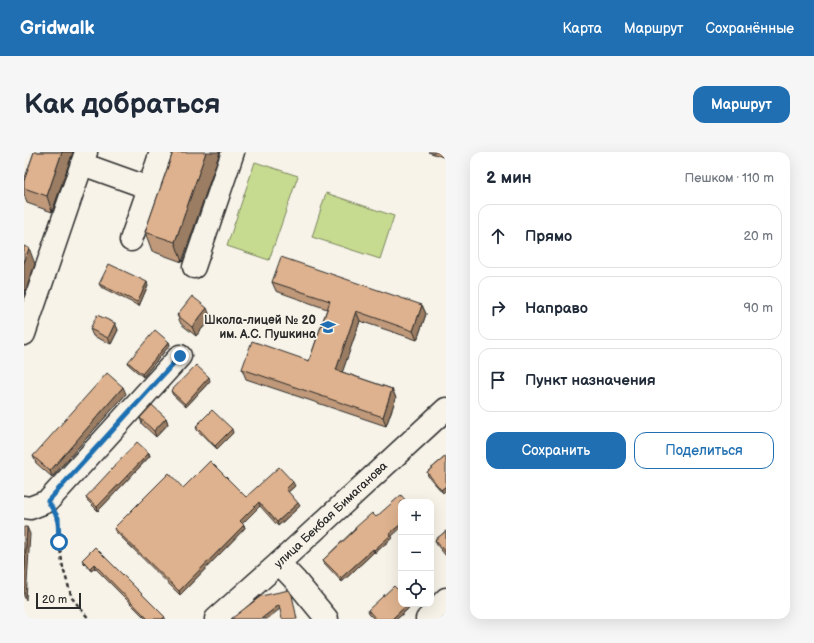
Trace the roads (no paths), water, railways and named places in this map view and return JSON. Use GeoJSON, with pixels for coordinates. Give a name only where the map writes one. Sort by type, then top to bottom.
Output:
{"type":"FeatureCollection","features":[{"type":"Feature","properties":{"kind":"street"},"geometry":{"type":"LineString","coordinates":[[131,240],[161,152]]}},
{"type":"Feature","properties":{"kind":"street"},"geometry":{"type":"LineString","coordinates":[[194,267],[233,152]]}},
{"type":"Feature","properties":{"kind":"street"},"geometry":{"type":"LineString","coordinates":[[24,334],[84,158],[149,188]]}},
{"type":"Feature","properties":{"kind":"street"},"geometry":{"type":"LineString","coordinates":[[24,507],[30,508],[48,501],[180,356]]}},
{"type":"Feature","properties":{"kind":"street","name":"улица Бекбая Бимаганова"},"geometry":{"type":"LineString","coordinates":[[216,619],[446,409]]}},
{"type":"Feature","properties":{"kind":"street"},"geometry":{"type":"LineString","coordinates":[[279,563],[327,619]]}},
{"type":"Feature","properties":{"kind":"street"},"geometry":{"type":"LineString","coordinates":[[428,619],[446,599]]}},
{"type":"Feature","properties":{"kind":"place","name":"Школа-лицей № 20 им. А.С. Пушкина"},"geometry":{"type":"Point","coordinates":[328,327]}}]}
